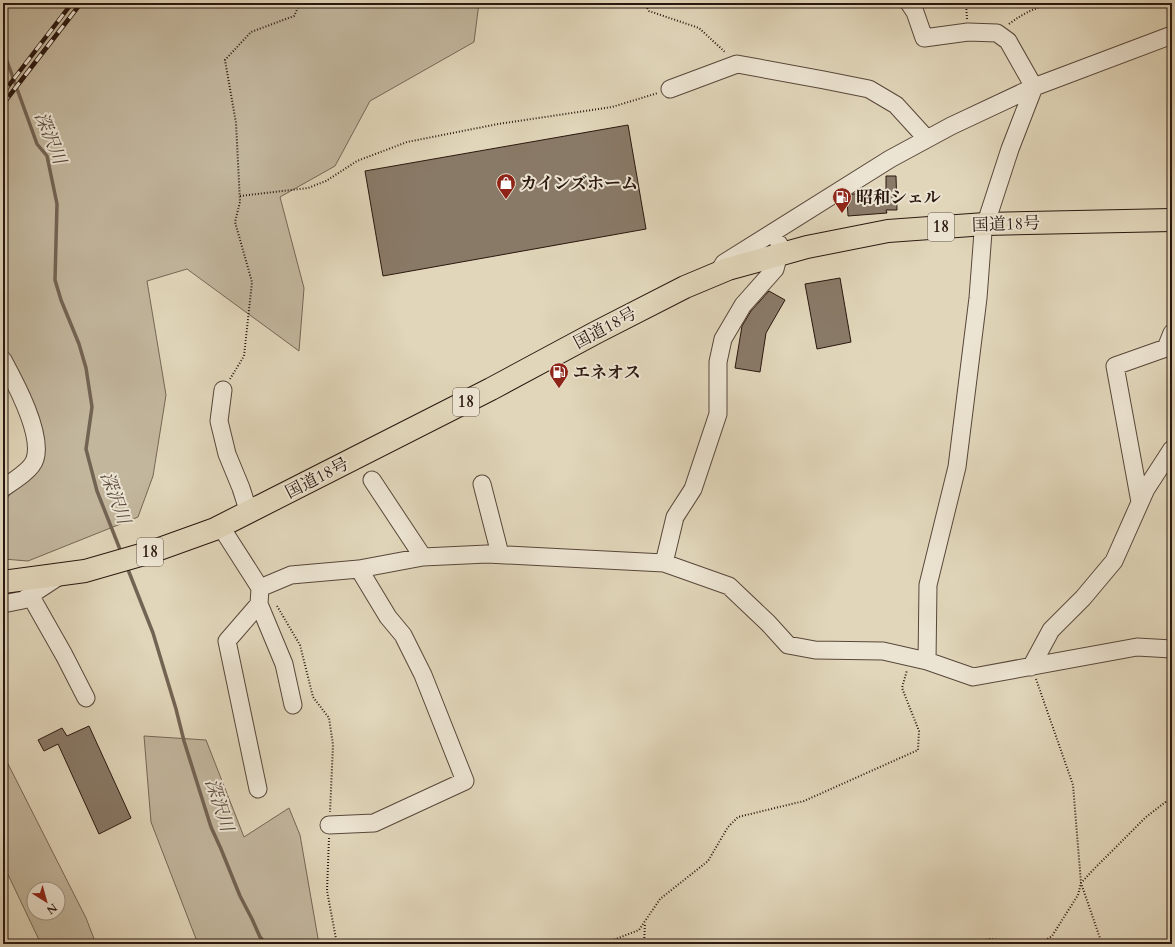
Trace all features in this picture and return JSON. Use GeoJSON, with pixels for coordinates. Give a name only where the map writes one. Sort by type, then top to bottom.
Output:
{"type":"FeatureCollection","features":[{"type":"Feature","properties":{"kind":"highway","name":"国道18号"},"geometry":{"type":"LineString","coordinates":[[3,582],[85,571],[151,552],[218,528],[491,390],[685,287],[716,274],[779,254],[807,246],[888,231],[985,224],[1172,220]]}},
{"type":"Feature","properties":{"kind":"street"},"geometry":{"type":"LineString","coordinates":[[909,3],[915,12],[924,38],[968,32],[997,33],[1008,41],[1034,87]]}},
{"type":"Feature","properties":{"kind":"street"},"geometry":{"type":"LineString","coordinates":[[716,274],[724,263],[890,159],[951,126],[1034,87],[1172,35]]}},
{"type":"Feature","properties":{"kind":"street"},"geometry":{"type":"LineString","coordinates":[[670,89],[737,64],[869,89],[896,105],[927,139]]}},
{"type":"Feature","properties":{"kind":"street"},"geometry":{"type":"LineString","coordinates":[[927,661],[928,585],[957,467],[978,298],[983,232],[1010,149],[1034,87]]}},
{"type":"Feature","properties":{"kind":"street"},"geometry":{"type":"LineString","coordinates":[[664,563],[675,517],[693,489],[718,414],[718,362],[723,339],[743,305],[775,269],[779,254],[780,231],[783,226]]}},
{"type":"Feature","properties":{"kind":"street"},"geometry":{"type":"LineString","coordinates":[[1140,502],[1115,366],[1166,348],[1172,333]]}},
{"type":"Feature","properties":{"kind":"street"},"geometry":{"type":"LineString","coordinates":[[3,360],[19,390],[33,427],[36,446],[36,459],[25,472],[3,488]]}},
{"type":"Feature","properties":{"kind":"street"},"geometry":{"type":"LineString","coordinates":[[223,390],[219,421],[227,454],[241,488],[249,513]]}},
{"type":"Feature","properties":{"kind":"street"},"geometry":{"type":"LineString","coordinates":[[1031,667],[1051,630],[1083,598],[1114,562],[1146,489],[1172,449]]}},
{"type":"Feature","properties":{"kind":"street"},"geometry":{"type":"LineString","coordinates":[[372,480],[423,557]]}},
{"type":"Feature","properties":{"kind":"street"},"geometry":{"type":"LineString","coordinates":[[482,484],[500,554]]}},
{"type":"Feature","properties":{"kind":"street"},"geometry":{"type":"LineString","coordinates":[[218,528],[259,596],[265,621],[284,664],[293,705]]}},
{"type":"Feature","properties":{"kind":"street"},"geometry":{"type":"LineString","coordinates":[[258,789],[227,641],[259,596],[290,575],[359,569],[423,557],[487,554],[664,563],[729,586],[764,618],[788,645],[815,650],[883,652],[927,661],[973,678],[1138,647],[1172,649]]}},
{"type":"Feature","properties":{"kind":"street"},"geometry":{"type":"LineString","coordinates":[[329,825],[374,823],[465,781],[423,675],[402,635],[388,617],[359,569]]}},
{"type":"Feature","properties":{"kind":"street"},"geometry":{"type":"LineString","coordinates":[[3,604],[23,600],[62,574]]}},
{"type":"Feature","properties":{"kind":"street"},"geometry":{"type":"LineString","coordinates":[[30,595],[64,655],[86,698]]}},
{"type":"Feature","properties":{"kind":"path"},"geometry":{"type":"LineString","coordinates":[[223,390],[244,356],[252,282],[235,222],[240,202],[236,123],[225,60],[251,32],[294,16],[300,3]]}},
{"type":"Feature","properties":{"kind":"path"},"geometry":{"type":"LineString","coordinates":[[644,3],[649,10],[699,28],[737,64]]}},
{"type":"Feature","properties":{"kind":"path"},"geometry":{"type":"LineString","coordinates":[[997,33],[1024,13],[1046,5],[1058,3]]}},
{"type":"Feature","properties":{"kind":"path"},"geometry":{"type":"LineString","coordinates":[[240,196],[308,188],[326,181],[357,162],[407,142],[498,124],[612,107],[670,89]]}},
{"type":"Feature","properties":{"kind":"path"},"geometry":{"type":"LineString","coordinates":[[259,596],[273,601],[300,645],[313,697],[329,718],[333,745],[327,891],[333,930],[337,944]]}},
{"type":"Feature","properties":{"kind":"path"},"geometry":{"type":"LineString","coordinates":[[603,944],[639,930],[660,900],[708,861],[728,827],[738,817],[804,802],[918,750],[918,731],[902,688],[910,658]]}},
{"type":"Feature","properties":{"kind":"path"},"geometry":{"type":"LineString","coordinates":[[1031,667],[1073,785],[1081,883],[1102,944]]}},
{"type":"Feature","properties":{"kind":"path"},"geometry":{"type":"LineString","coordinates":[[972,944],[990,939],[1040,944],[1052,936],[1078,894],[1081,883],[1146,817],[1172,797]]}},
{"type":"Feature","properties":{"kind":"path"},"geometry":{"type":"LineString","coordinates":[[644,944],[645,922]]}},
{"type":"Feature","properties":{"kind":"shaded area"},"geometry":{"type":"Polygon","coordinates":[[[3,3],[479,3],[474,42],[370,101],[335,166],[280,197],[304,288],[299,351],[187,269],[147,281],[166,395],[153,476],[138,517],[28,561],[3,559],[3,505],[13,489],[37,470],[26,388],[3,343],[3,3]]]}},
{"type":"Feature","properties":{"kind":"shaded area"},"geometry":{"type":"Polygon","coordinates":[[[144,736],[206,740],[244,837],[289,808],[300,835],[319,944],[198,944],[151,822],[144,736]]]}},
{"type":"Feature","properties":{"kind":"shaded area"},"geometry":{"type":"Polygon","coordinates":[[[3,754],[86,918],[96,944],[41,944],[30,921],[66,921],[66,881],[26,881],[26,912],[3,864],[3,754]]]}},
{"type":"Feature","properties":{"kind":"building","name":"カインズホーム"},"geometry":{"type":"Polygon","coordinates":[[[628,125],[646,229],[383,276],[365,171],[628,125]]]}},
{"type":"Feature","properties":{"kind":"building"},"geometry":{"type":"Polygon","coordinates":[[[886,176],[896,176],[897,210],[886,210],[887,213],[848,216],[847,198],[853,194],[886,191],[886,176]]]}},
{"type":"Feature","properties":{"kind":"building"},"geometry":{"type":"Polygon","coordinates":[[[840,278],[851,342],[817,349],[805,284],[840,278]]]}},
{"type":"Feature","properties":{"kind":"building"},"geometry":{"type":"Polygon","coordinates":[[[769,291],[785,300],[766,333],[760,372],[735,368],[742,326],[751,311],[769,291]]]}},
{"type":"Feature","properties":{"kind":"building"},"geometry":{"type":"Polygon","coordinates":[[[89,726],[131,818],[99,834],[58,744],[44,751],[38,740],[62,728],[67,736],[89,726]]]}},
{"type":"Feature","properties":{"kind":"waterway","name":"深沢川"},"geometry":{"type":"LineString","coordinates":[[3,18],[5,3]]}},
{"type":"Feature","properties":{"kind":"waterway","name":"深沢川"},"geometry":{"type":"LineString","coordinates":[[3,50],[37,144],[47,156],[57,204],[55,280],[61,300],[79,344],[86,368],[92,407],[86,449],[97,491],[121,552]]}},
{"type":"Feature","properties":{"kind":"waterway","name":"深沢川"},"geometry":{"type":"LineString","coordinates":[[127,567],[153,633],[184,741],[211,827],[240,896],[260,937],[266,944]]}},
{"type":"Feature","properties":{"kind":"railway"},"geometry":{"type":"LineString","coordinates":[[3,93],[72,3]]}},
{"type":"Feature","properties":{"kind":"railway"},"geometry":{"type":"LineString","coordinates":[[3,104],[81,3]]}},
{"type":"Feature","properties":{"kind":"place","name":"カインズホーム"},"geometry":{"type":"Point","coordinates":[506,200]}},
{"type":"Feature","properties":{"kind":"place","name":"昭和シェル"},"geometry":{"type":"Point","coordinates":[842,214]}},
{"type":"Feature","properties":{"kind":"place","name":"エネオス"},"geometry":{"type":"Point","coordinates":[559,389]}}]}
